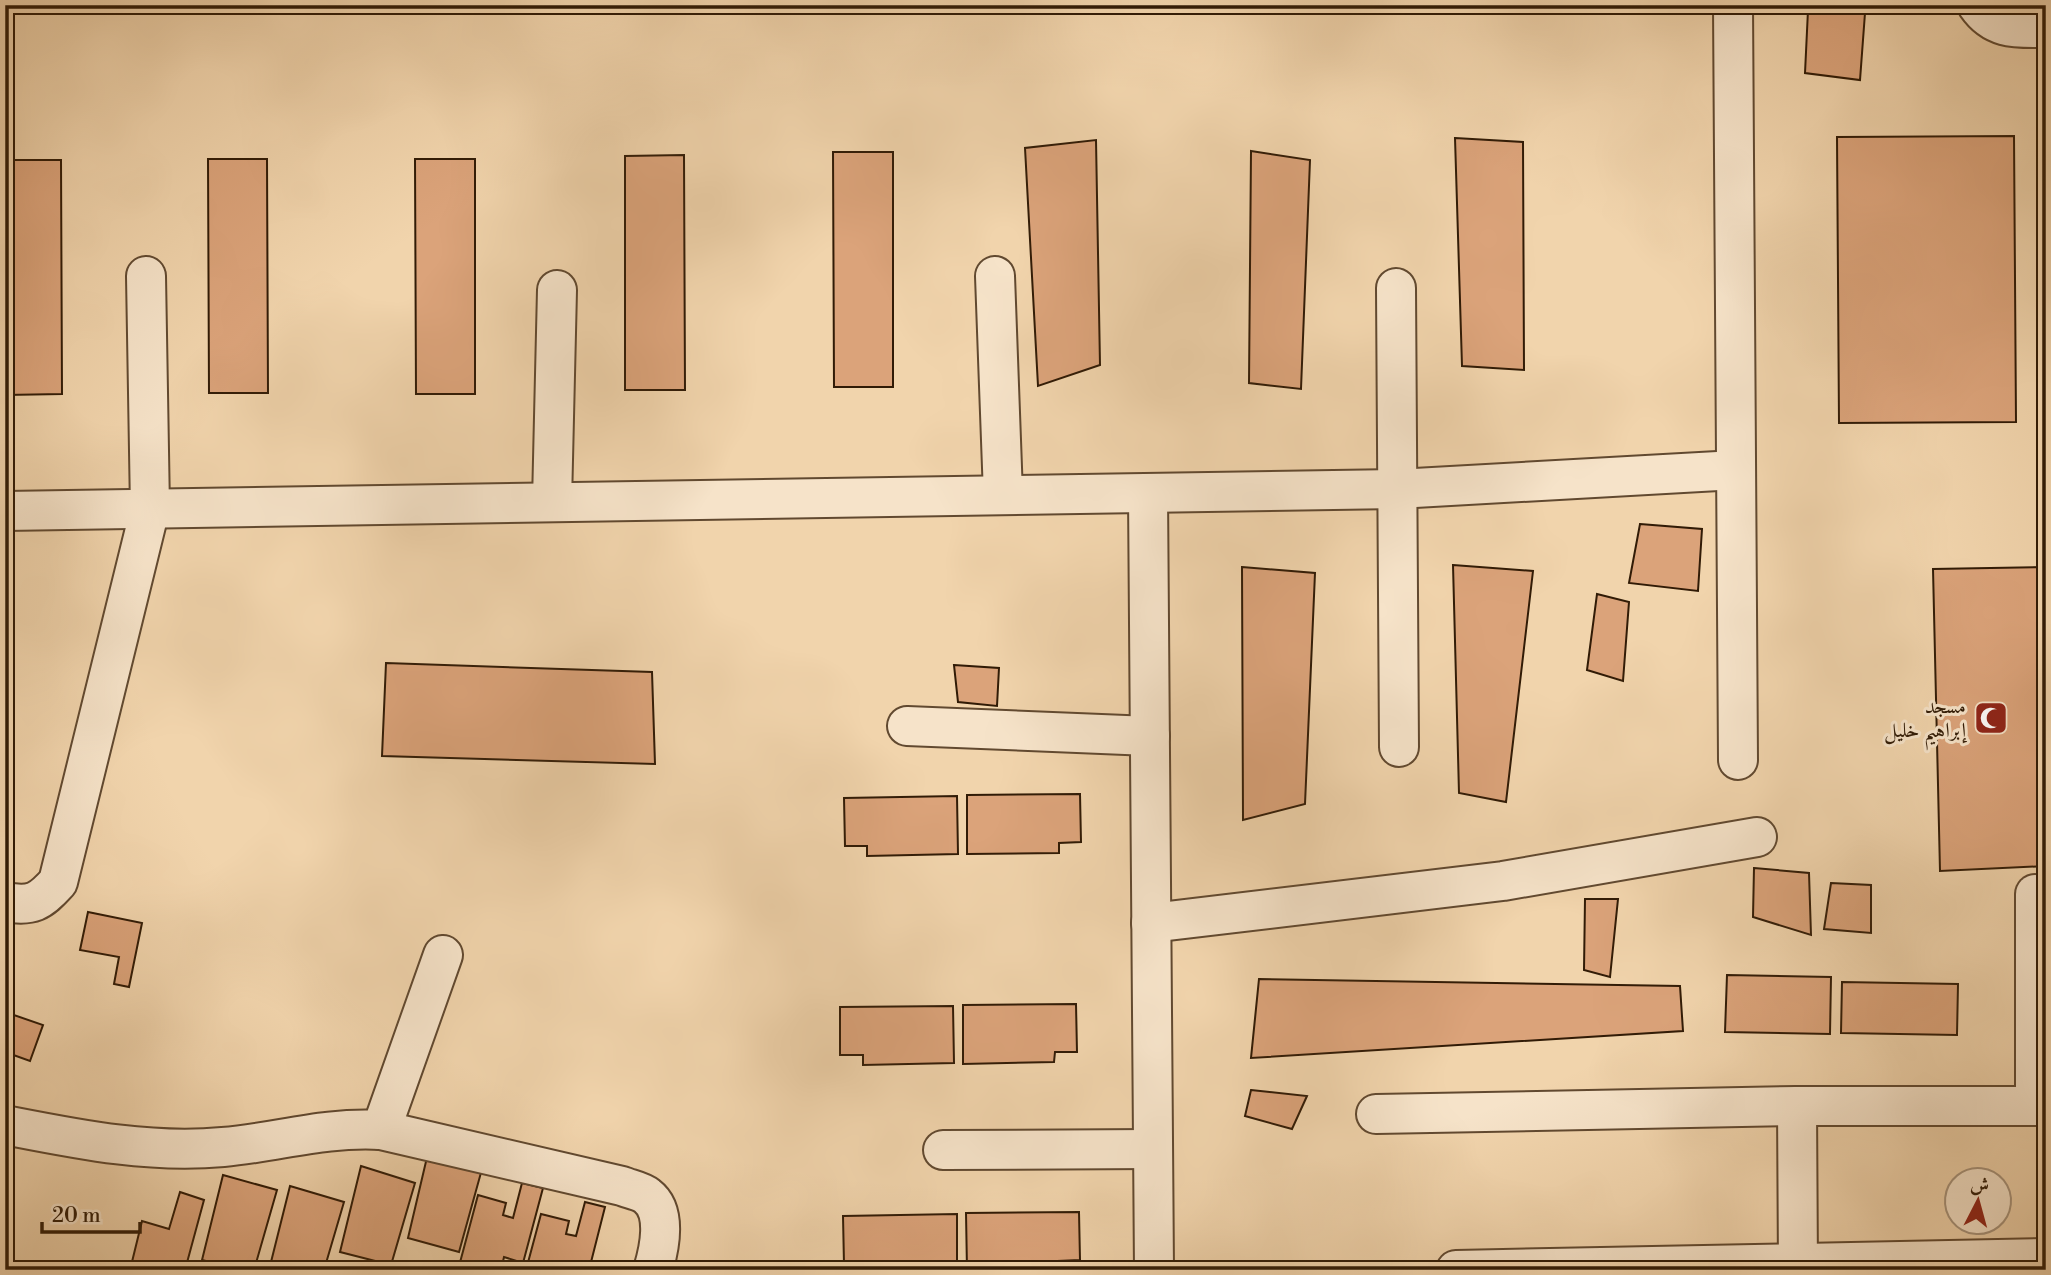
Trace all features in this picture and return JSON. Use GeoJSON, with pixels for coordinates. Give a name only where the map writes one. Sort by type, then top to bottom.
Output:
{"type":"FeatureCollection","features":[{"type":"Feature","properties":{"kind":"street"},"geometry":{"type":"LineString","coordinates":[[1733,5],[1738,760]]}},
{"type":"Feature","properties":{"kind":"street"},"geometry":{"type":"LineString","coordinates":[[1977,5],[1995,24],[2014,28],[2046,28]]}},
{"type":"Feature","properties":{"kind":"street"},"geometry":{"type":"LineString","coordinates":[[5,902],[27,906],[42,900],[58,882],[150,509],[146,276]]}},
{"type":"Feature","properties":{"kind":"street"},"geometry":{"type":"LineString","coordinates":[[995,276],[1003,495]]}},
{"type":"Feature","properties":{"kind":"street"},"geometry":{"type":"LineString","coordinates":[[1396,288],[1399,747]]}},
{"type":"Feature","properties":{"kind":"street"},"geometry":{"type":"LineString","coordinates":[[552,502],[557,290]]}},
{"type":"Feature","properties":{"kind":"street"},"geometry":{"type":"LineString","coordinates":[[5,511],[1397,489],[1736,470]]}},
{"type":"Feature","properties":{"kind":"street"},"geometry":{"type":"LineString","coordinates":[[1149,493],[1154,1270]]}},
{"type":"Feature","properties":{"kind":"street"},"geometry":{"type":"LineString","coordinates":[[907,726],[1150,736]]}},
{"type":"Feature","properties":{"kind":"street"},"geometry":{"type":"LineString","coordinates":[[1152,923],[1503,881],[1757,836]]}},
{"type":"Feature","properties":{"kind":"street"},"geometry":{"type":"LineString","coordinates":[[1376,1114],[1797,1106],[2040,1106],[2035,894]]}},
{"type":"Feature","properties":{"kind":"street"},"geometry":{"type":"LineString","coordinates":[[382,1130],[443,955]]}},
{"type":"Feature","properties":{"kind":"street"},"geometry":{"type":"LineString","coordinates":[[1797,1106],[1798,1266]]}},
{"type":"Feature","properties":{"kind":"street"},"geometry":{"type":"LineString","coordinates":[[5,1125],[111,1146],[190,1149],[224,1147],[346,1128],[382,1130],[622,1186],[649,1197],[657,1213],[660,1234],[653,1270]]}},
{"type":"Feature","properties":{"kind":"street"},"geometry":{"type":"LineString","coordinates":[[943,1150],[1153,1149]]}},
{"type":"Feature","properties":{"kind":"street"},"geometry":{"type":"LineString","coordinates":[[1456,1270],[1798,1266],[2046,1258]]}},
{"type":"Feature","properties":{"kind":"building"},"geometry":{"type":"Polygon","coordinates":[[[1808,10],[1865,13],[1860,80],[1805,73],[1808,10]]]}},
{"type":"Feature","properties":{"kind":"building"},"geometry":{"type":"Polygon","coordinates":[[[2014,136],[2016,422],[1839,423],[1837,137],[2014,136]]]}},
{"type":"Feature","properties":{"kind":"building"},"geometry":{"type":"Polygon","coordinates":[[[1455,138],[1523,142],[1524,370],[1462,366],[1455,138]]]}},
{"type":"Feature","properties":{"kind":"building"},"geometry":{"type":"Polygon","coordinates":[[[1096,140],[1100,365],[1038,386],[1025,148],[1096,140]]]}},
{"type":"Feature","properties":{"kind":"building"},"geometry":{"type":"Polygon","coordinates":[[[1251,151],[1310,160],[1301,389],[1249,383],[1251,151]]]}},
{"type":"Feature","properties":{"kind":"building"},"geometry":{"type":"Polygon","coordinates":[[[833,152],[893,152],[893,387],[834,387],[833,152]]]}},
{"type":"Feature","properties":{"kind":"building"},"geometry":{"type":"Polygon","coordinates":[[[684,155],[685,390],[625,390],[625,156],[684,155]]]}},
{"type":"Feature","properties":{"kind":"building"},"geometry":{"type":"Polygon","coordinates":[[[208,159],[267,159],[268,393],[209,393],[208,159]]]}},
{"type":"Feature","properties":{"kind":"building"},"geometry":{"type":"Polygon","coordinates":[[[415,159],[475,159],[475,394],[416,394],[415,159]]]}},
{"type":"Feature","properties":{"kind":"building"},"geometry":{"type":"Polygon","coordinates":[[[5,160],[61,160],[62,394],[5,395],[5,160]]]}},
{"type":"Feature","properties":{"kind":"building"},"geometry":{"type":"Polygon","coordinates":[[[1640,524],[1702,529],[1698,591],[1629,583],[1640,524]]]}},
{"type":"Feature","properties":{"kind":"building"},"geometry":{"type":"Polygon","coordinates":[[[1453,565],[1533,571],[1506,802],[1459,793],[1453,565]]]}},
{"type":"Feature","properties":{"kind":"building"},"geometry":{"type":"Polygon","coordinates":[[[1242,567],[1315,573],[1305,804],[1243,820],[1242,567]]]}},
{"type":"Feature","properties":{"kind":"building","name":"مسجد إبراهيم خليل"},"geometry":{"type":"Polygon","coordinates":[[[2046,567],[2046,866],[1940,871],[1933,569],[2046,567]]]}},
{"type":"Feature","properties":{"kind":"building"},"geometry":{"type":"Polygon","coordinates":[[[1597,594],[1629,602],[1623,681],[1587,670],[1597,594]]]}},
{"type":"Feature","properties":{"kind":"building"},"geometry":{"type":"Polygon","coordinates":[[[386,663],[652,672],[655,764],[382,756],[386,663]]]}},
{"type":"Feature","properties":{"kind":"building"},"geometry":{"type":"Polygon","coordinates":[[[954,665],[999,668],[997,706],[958,702],[954,665]]]}},
{"type":"Feature","properties":{"kind":"building"},"geometry":{"type":"Polygon","coordinates":[[[1080,794],[1081,842],[1059,843],[1059,853],[967,854],[967,795],[1080,794]]]}},
{"type":"Feature","properties":{"kind":"building"},"geometry":{"type":"Polygon","coordinates":[[[957,796],[958,854],[867,856],[867,846],[845,846],[844,798],[957,796]]]}},
{"type":"Feature","properties":{"kind":"building"},"geometry":{"type":"Polygon","coordinates":[[[1754,868],[1809,873],[1811,935],[1753,917],[1754,868]]]}},
{"type":"Feature","properties":{"kind":"building"},"geometry":{"type":"Polygon","coordinates":[[[1831,883],[1871,885],[1871,933],[1824,929],[1831,883]]]}},
{"type":"Feature","properties":{"kind":"building"},"geometry":{"type":"Polygon","coordinates":[[[1585,899],[1618,899],[1610,977],[1584,970],[1585,899]]]}},
{"type":"Feature","properties":{"kind":"building"},"geometry":{"type":"Polygon","coordinates":[[[88,912],[142,923],[129,987],[114,984],[119,957],[80,950],[88,912]]]}},
{"type":"Feature","properties":{"kind":"building"},"geometry":{"type":"Polygon","coordinates":[[[1727,975],[1831,977],[1830,1034],[1725,1032],[1727,975]]]}},
{"type":"Feature","properties":{"kind":"building"},"geometry":{"type":"Polygon","coordinates":[[[1259,979],[1680,986],[1683,1031],[1251,1058],[1259,979]]]}},
{"type":"Feature","properties":{"kind":"building"},"geometry":{"type":"Polygon","coordinates":[[[1842,982],[1958,984],[1957,1035],[1841,1033],[1842,982]]]}},
{"type":"Feature","properties":{"kind":"building"},"geometry":{"type":"Polygon","coordinates":[[[1076,1004],[1077,1052],[1055,1052],[1054,1062],[963,1064],[963,1005],[1076,1004]]]}},
{"type":"Feature","properties":{"kind":"building"},"geometry":{"type":"Polygon","coordinates":[[[953,1006],[954,1063],[863,1065],[863,1055],[840,1055],[840,1007],[953,1006]]]}},
{"type":"Feature","properties":{"kind":"building"},"geometry":{"type":"Polygon","coordinates":[[[5,1012],[43,1025],[30,1061],[5,1052],[5,1012]]]}},
{"type":"Feature","properties":{"kind":"building"},"geometry":{"type":"Polygon","coordinates":[[[1251,1090],[1307,1096],[1292,1129],[1245,1116],[1251,1090]]]}},
{"type":"Feature","properties":{"kind":"building"},"geometry":{"type":"Polygon","coordinates":[[[428,1153],[482,1169],[459,1252],[408,1238],[428,1153]]]}},
{"type":"Feature","properties":{"kind":"building"},"geometry":{"type":"Polygon","coordinates":[[[361,1166],[415,1183],[391,1265],[340,1252],[361,1166]]]}},
{"type":"Feature","properties":{"kind":"building"},"geometry":{"type":"Polygon","coordinates":[[[223,1175],[277,1190],[254,1270],[241,1270],[202,1260],[223,1175]]]}},
{"type":"Feature","properties":{"kind":"building"},"geometry":{"type":"Polygon","coordinates":[[[522,1183],[543,1188],[523,1263],[504,1257],[501,1270],[458,1270],[478,1195],[506,1203],[503,1215],[513,1218],[522,1183]]]}},
{"type":"Feature","properties":{"kind":"building"},"geometry":{"type":"Polygon","coordinates":[[[290,1186],[344,1202],[324,1270],[269,1270],[290,1186]]]}},
{"type":"Feature","properties":{"kind":"building"},"geometry":{"type":"Polygon","coordinates":[[[180,1192],[204,1200],[185,1270],[130,1270],[142,1221],[169,1229],[180,1192]]]}},
{"type":"Feature","properties":{"kind":"building"},"geometry":{"type":"Polygon","coordinates":[[[585,1202],[605,1207],[589,1270],[526,1270],[541,1214],[569,1221],[566,1234],[576,1236],[585,1202]]]}},
{"type":"Feature","properties":{"kind":"building"},"geometry":{"type":"Polygon","coordinates":[[[1079,1212],[1080,1260],[1058,1261],[1058,1270],[967,1270],[966,1213],[1079,1212]]]}},
{"type":"Feature","properties":{"kind":"building"},"geometry":{"type":"Polygon","coordinates":[[[957,1214],[957,1270],[866,1270],[866,1264],[844,1264],[843,1216],[957,1214]]]}},
{"type":"Feature","properties":{"kind":"place","name":"مسجد إبراهيم خليل"},"geometry":{"type":"Point","coordinates":[1991,718]}}]}
